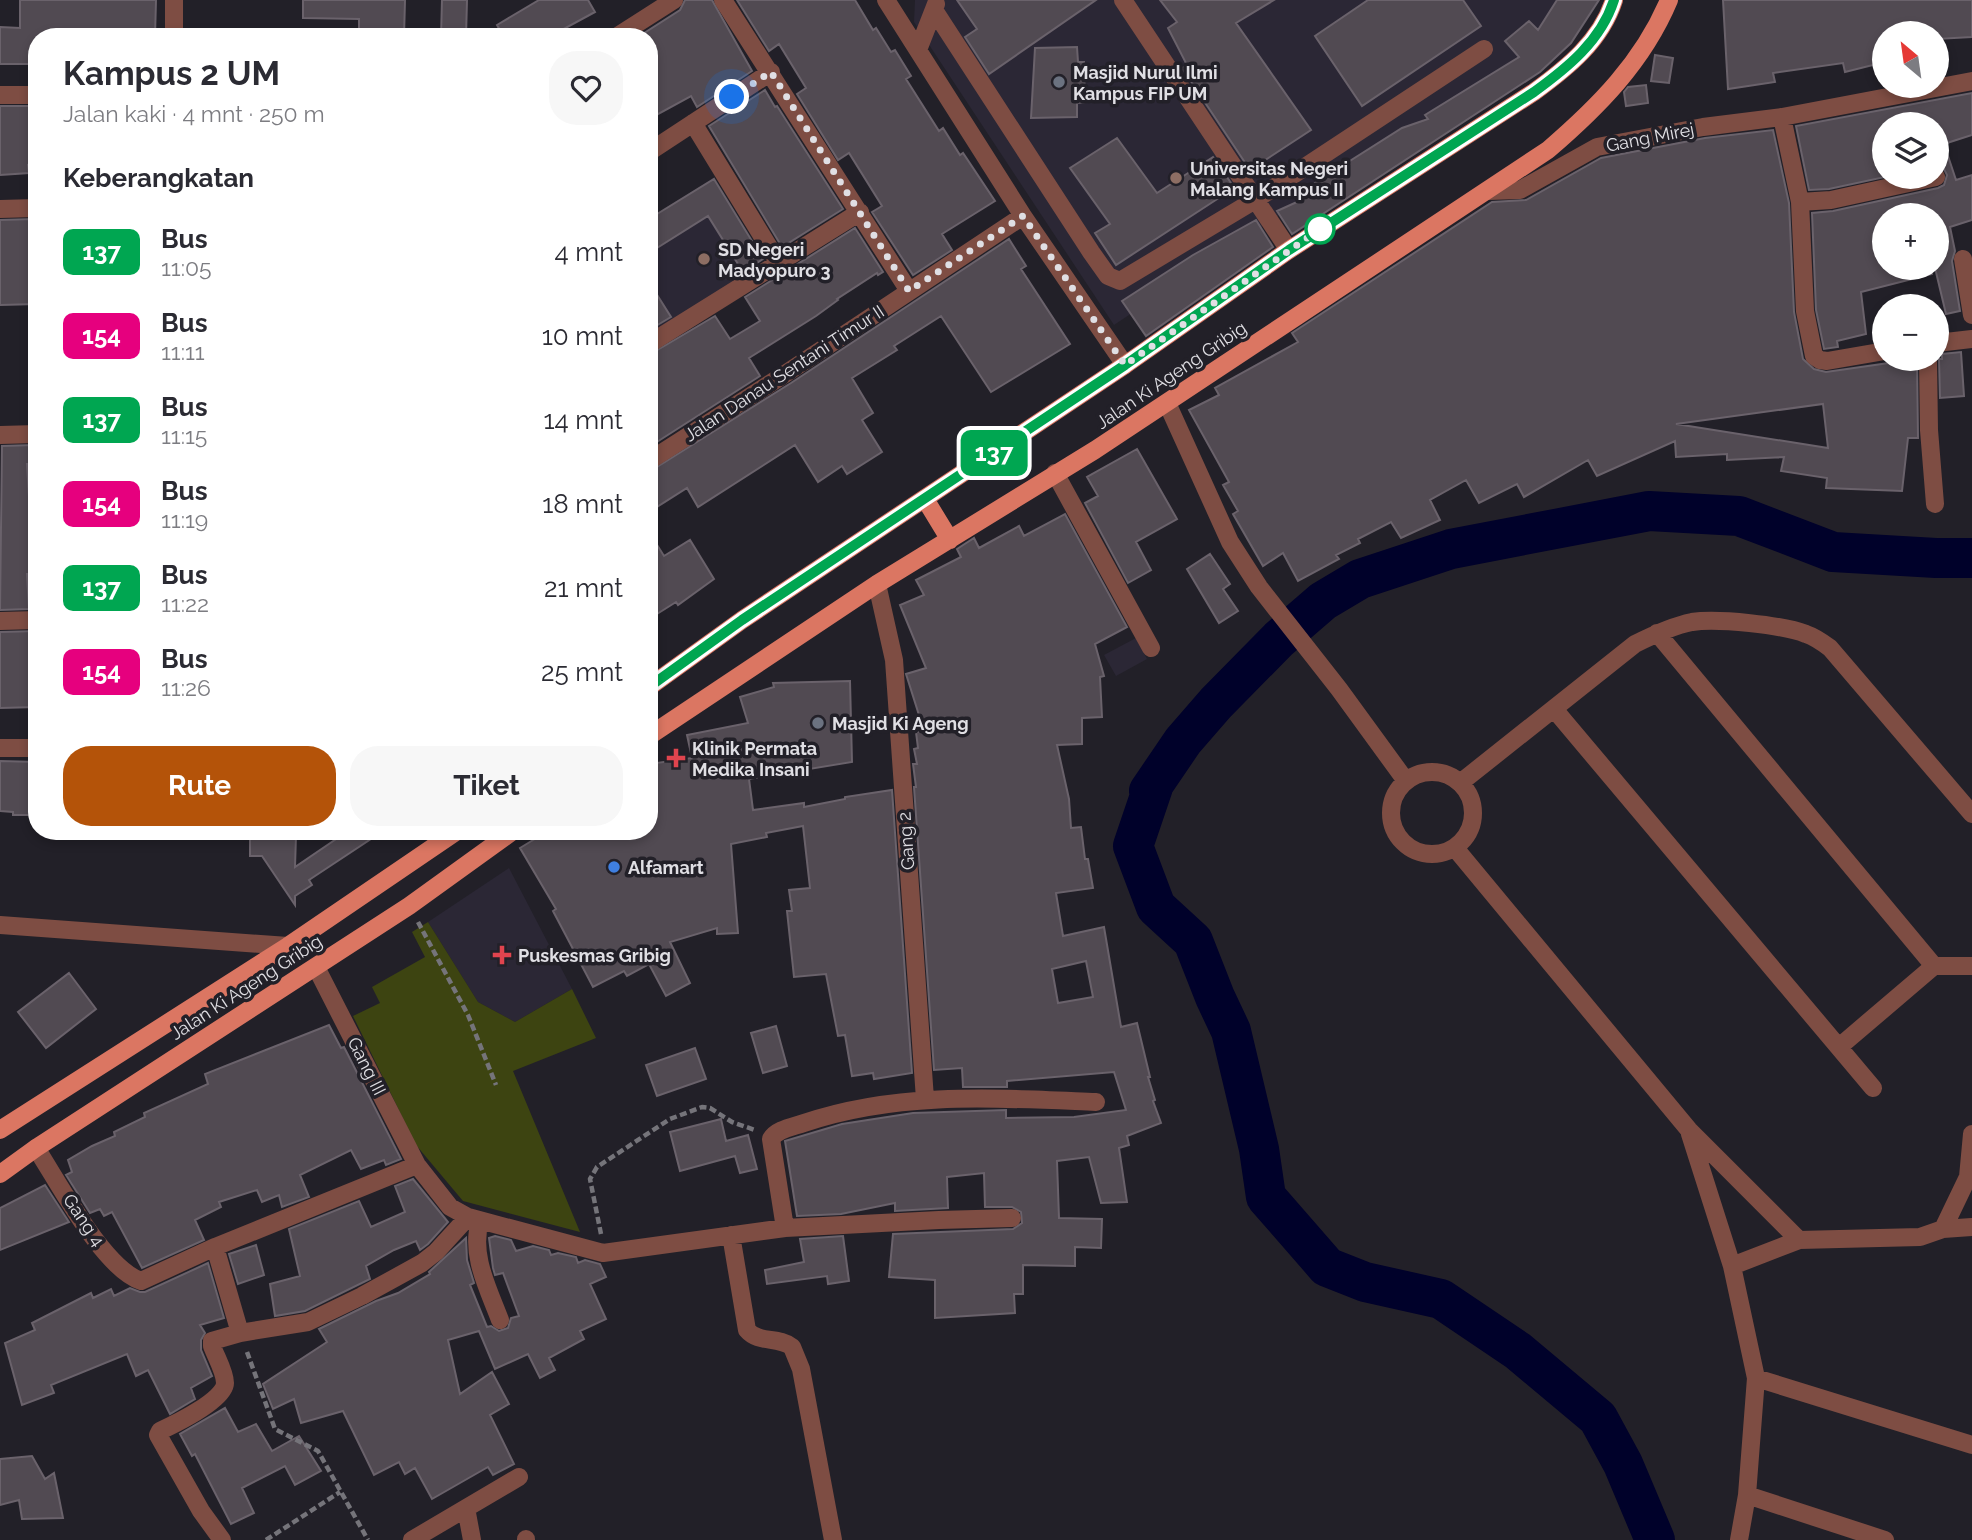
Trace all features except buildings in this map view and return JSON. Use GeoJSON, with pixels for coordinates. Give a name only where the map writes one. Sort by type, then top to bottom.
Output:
{"type":"FeatureCollection","features":[{"type":"Feature","properties":{"kind":"main road","name":"Jalan Ki Ageng Gribig"},"geometry":{"type":"LineString","coordinates":[[658,681],[742,620],[1125,365],[1289,250],[1534,92],[1567,67],[1586,48],[1614,0]]}},
{"type":"Feature","properties":{"kind":"main road","name":"Jalan Ki Ageng Gribig"},"geometry":{"type":"LineString","coordinates":[[658,730],[877,584],[1167,402],[1548,150],[1613,90],[1642,52],[1669,0]]}},
{"type":"Feature","properties":{"kind":"main road"},"geometry":{"type":"LineString","coordinates":[[925,499],[950,540]]}},
{"type":"Feature","properties":{"kind":"main road","name":"Jalan Ki Ageng Gribig"},"geometry":{"type":"LineString","coordinates":[[0,1130],[288,946],[444,840]]}},
{"type":"Feature","properties":{"kind":"main road","name":"Jalan Ki Ageng Gribig"},"geometry":{"type":"LineString","coordinates":[[0,1174],[409,906],[501,840]]}},
{"type":"Feature","properties":{"kind":"street"},"geometry":{"type":"LineString","coordinates":[[174,0],[174,28]]}},
{"type":"Feature","properties":{"kind":"street"},"geometry":{"type":"LineString","coordinates":[[630,28],[674,0]]}},
{"type":"Feature","properties":{"kind":"street"},"geometry":{"type":"LineString","coordinates":[[723,0],[909,291]]}},
{"type":"Feature","properties":{"kind":"street"},"geometry":{"type":"LineString","coordinates":[[886,0],[1023,216],[1125,365]]}},
{"type":"Feature","properties":{"kind":"street"},"geometry":{"type":"LineString","coordinates":[[898,19],[900,0]]}},
{"type":"Feature","properties":{"kind":"street"},"geometry":{"type":"LineString","coordinates":[[1123,0],[1289,250]]}},
{"type":"Feature","properties":{"kind":"street"},"geometry":{"type":"LineString","coordinates":[[918,50],[936,5]]}},
{"type":"Feature","properties":{"kind":"street"},"geometry":{"type":"LineString","coordinates":[[936,5],[1108,276],[1120,281],[1255,200],[1484,49]]}},
{"type":"Feature","properties":{"kind":"street"},"geometry":{"type":"LineString","coordinates":[[658,146],[771,72]]}},
{"type":"Feature","properties":{"kind":"street","name":"Gang Mirej"},"geometry":{"type":"LineString","coordinates":[[1487,191],[1520,190],[1597,147],[1703,127],[1782,117],[1972,81]]}},
{"type":"Feature","properties":{"kind":"street"},"geometry":{"type":"LineString","coordinates":[[0,95],[28,94]]}},
{"type":"Feature","properties":{"kind":"street"},"geometry":{"type":"LineString","coordinates":[[1782,117],[1800,202],[1805,311],[1814,356],[1827,361],[1872,353]]}},
{"type":"Feature","properties":{"kind":"street"},"geometry":{"type":"LineString","coordinates":[[693,123],[778,262]]}},
{"type":"Feature","properties":{"kind":"street"},"geometry":{"type":"LineString","coordinates":[[1800,202],[1831,200],[1880,189]]}},
{"type":"Feature","properties":{"kind":"street"},"geometry":{"type":"LineString","coordinates":[[0,209],[28,208]]}},
{"type":"Feature","properties":{"kind":"street"},"geometry":{"type":"LineString","coordinates":[[658,338],[860,212]]}},
{"type":"Feature","properties":{"kind":"street","name":"Jalan Danau Sentani Timur II"},"geometry":{"type":"LineString","coordinates":[[658,455],[1023,216]]}},
{"type":"Feature","properties":{"kind":"street"},"geometry":{"type":"LineString","coordinates":[[1963,259],[1972,315]]}},
{"type":"Feature","properties":{"kind":"street"},"geometry":{"type":"LineString","coordinates":[[1949,342],[1972,339]]}},
{"type":"Feature","properties":{"kind":"street"},"geometry":{"type":"LineString","coordinates":[[1928,371],[1929,430],[1935,504]]}},
{"type":"Feature","properties":{"kind":"street"},"geometry":{"type":"LineString","coordinates":[[1167,402],[1230,542],[1259,587],[1339,689],[1406,781]]}},
{"type":"Feature","properties":{"kind":"street"},"geometry":{"type":"LineString","coordinates":[[0,435],[28,434]]}},
{"type":"Feature","properties":{"kind":"street"},"geometry":{"type":"LineString","coordinates":[[1055,473],[1151,648]]}},
{"type":"Feature","properties":{"kind":"street","name":"Gang 2"},"geometry":{"type":"LineString","coordinates":[[877,584],[894,660],[925,1098]]}},
{"type":"Feature","properties":{"kind":"street"},"geometry":{"type":"LineString","coordinates":[[0,621],[28,621]]}},
{"type":"Feature","properties":{"kind":"street"},"geometry":{"type":"LineString","coordinates":[[1461,783],[1635,644],[1657,633],[1692,622],[1718,622],[1762,625],[1804,632],[1817,638],[1830,648],[1972,814]]}},
{"type":"Feature","properties":{"kind":"street"},"geometry":{"type":"LineString","coordinates":[[1657,633],[1934,966]]}},
{"type":"Feature","properties":{"kind":"street"},"geometry":{"type":"LineString","coordinates":[[1553,709],[1873,1087]]}},
{"type":"Feature","properties":{"kind":"street"},"geometry":{"type":"LineString","coordinates":[[0,748],[28,748]]}},
{"type":"Feature","properties":{"kind":"street"},"geometry":{"type":"LineString","coordinates":[[1428,772],[1451,776],[1461,783],[1473,804],[1474,817],[1464,840],[1455,848],[1442,854],[1428,855],[1415,851],[1399,837],[1391,818],[1392,804],[1397,791],[1406,781],[1428,772]]}},
{"type":"Feature","properties":{"kind":"street"},"geometry":{"type":"LineString","coordinates":[[1455,848],[1689,1130],[1798,1240]]}},
{"type":"Feature","properties":{"kind":"street"},"geometry":{"type":"LineString","coordinates":[[0,925],[288,946]]}},
{"type":"Feature","properties":{"kind":"street"},"geometry":{"type":"LineString","coordinates":[[1839,1047],[1934,966],[1972,966]]}},
{"type":"Feature","properties":{"kind":"street","name":"Gang III"},"geometry":{"type":"LineString","coordinates":[[316,967],[417,1165],[450,1207],[474,1219]]}},
{"type":"Feature","properties":{"kind":"street"},"geometry":{"type":"LineString","coordinates":[[785,1228],[772,1137],[777,1132],[825,1116],[925,1098],[1096,1102]]}},
{"type":"Feature","properties":{"kind":"street"},"geometry":{"type":"LineString","coordinates":[[1689,1130],[1732,1266],[1756,1378],[1747,1494],[1739,1540]]}},
{"type":"Feature","properties":{"kind":"street"},"geometry":{"type":"LineString","coordinates":[[1943,1229],[1970,1177],[1972,1134]]}},
{"type":"Feature","properties":{"kind":"street","name":"Gang 4"},"geometry":{"type":"LineString","coordinates":[[36,1148],[94,1237],[122,1270],[141,1280],[215,1247]]}},
{"type":"Feature","properties":{"kind":"street"},"geometry":{"type":"LineString","coordinates":[[240,1333],[215,1247],[417,1165]]}},
{"type":"Feature","properties":{"kind":"street"},"geometry":{"type":"LineString","coordinates":[[474,1219],[603,1253],[785,1228],[1012,1218]]}},
{"type":"Feature","properties":{"kind":"street"},"geometry":{"type":"LineString","coordinates":[[474,1219],[479,1261],[500,1320]]}},
{"type":"Feature","properties":{"kind":"street"},"geometry":{"type":"LineString","coordinates":[[222,1540],[201,1511],[158,1435],[160,1431],[211,1402],[222,1392],[225,1380],[212,1343],[240,1333],[308,1322],[422,1263],[474,1219]]}},
{"type":"Feature","properties":{"kind":"street"},"geometry":{"type":"LineString","coordinates":[[1732,1266],[1798,1240],[1920,1237],[1943,1229],[1972,1227]]}},
{"type":"Feature","properties":{"kind":"street"},"geometry":{"type":"LineString","coordinates":[[731,1235],[747,1330],[755,1337],[778,1340],[792,1347],[801,1369],[833,1540]]}},
{"type":"Feature","properties":{"kind":"street"},"geometry":{"type":"LineString","coordinates":[[1756,1378],[1972,1445]]}},
{"type":"Feature","properties":{"kind":"street"},"geometry":{"type":"LineString","coordinates":[[412,1540],[519,1477]]}},
{"type":"Feature","properties":{"kind":"street"},"geometry":{"type":"LineString","coordinates":[[1747,1494],[1885,1540]]}},
{"type":"Feature","properties":{"kind":"street"},"geometry":{"type":"LineString","coordinates":[[466,1508],[472,1540]]}},
{"type":"Feature","properties":{"kind":"path"},"geometry":{"type":"LineString","coordinates":[[409,906],[468,1015],[496,1085]]}},
{"type":"Feature","properties":{"kind":"path"},"geometry":{"type":"LineString","coordinates":[[580,1247],[602,1238],[590,1179],[597,1167],[670,1119],[702,1107],[710,1108],[732,1122],[772,1137]]}},
{"type":"Feature","properties":{"kind":"path"},"geometry":{"type":"LineString","coordinates":[[240,1333],[275,1429],[318,1451],[368,1540]]}},
{"type":"Feature","properties":{"kind":"path"},"geometry":{"type":"LineString","coordinates":[[265,1540],[340,1492]]}},
{"type":"Feature","properties":{"kind":"shaded area","name":"Universitas Negeri Malang Kampus II"},"geometry":{"type":"Polygon","coordinates":[[[915,0],[1570,0],[1556,31],[1114,325],[914,22],[915,0]]]}},
{"type":"Feature","properties":{"kind":"shaded area","name":"SD Negeri Madyopuro 3"},"geometry":{"type":"Polygon","coordinates":[[[712,182],[759,256],[759,262],[755,268],[658,329],[658,215],[712,182]]]}},
{"type":"Feature","properties":{"kind":"shaded area"},"geometry":{"type":"Polygon","coordinates":[[[1136,638],[1147,659],[1116,676],[1104,655],[1136,638]]]}},
{"type":"Feature","properties":{"kind":"shaded area","name":"Puskesmas Gribig"},"geometry":{"type":"Polygon","coordinates":[[[509,868],[572,989],[515,1022],[478,1002],[428,922],[509,868]]]}},
{"type":"Feature","properties":{"kind":"green space"},"geometry":{"type":"Polygon","coordinates":[[[428,922],[478,1002],[515,1022],[572,989],[596,1038],[513,1071],[580,1232],[463,1201],[416,1145],[353,1016],[380,1003],[372,987],[425,957],[412,932],[428,922]]]}},
{"type":"Feature","properties":{"kind":"waterway"},"geometry":{"type":"LineString","coordinates":[[1655,1540],[1623,1464],[1598,1418],[1518,1351],[1441,1299],[1365,1282],[1327,1267],[1266,1197],[1259,1149],[1231,1031],[1193,941],[1156,907],[1133,846],[1153,787],[1149,791],[1183,741],[1216,703],[1279,639],[1323,601],[1360,579],[1451,549],[1649,511],[1739,516],[1833,552],[1972,558]]}},
{"type":"Feature","properties":{"kind":"bus line","name":"137"},"geometry":{"type":"LineString","coordinates":[[658,681],[742,620],[1125,365],[1289,250],[1534,92],[1567,67],[1586,48],[1614,0]]}},
{"type":"Feature","properties":{"kind":"place","name":"Masjid Nurul Ilmi Kampus FIP UM"},"geometry":{"type":"Point","coordinates":[1059,82]}},
{"type":"Feature","properties":{"kind":"place","name":"Universitas Negeri Malang Kampus II"},"geometry":{"type":"Point","coordinates":[1176,178]}},
{"type":"Feature","properties":{"kind":"place","name":"SD Negeri Madyopuro 3"},"geometry":{"type":"Point","coordinates":[704,259]}},
{"type":"Feature","properties":{"kind":"place","name":"Masjid Ki Ageng"},"geometry":{"type":"Point","coordinates":[818,723]}},
{"type":"Feature","properties":{"kind":"place","name":"Klinik Permata Medika Insani"},"geometry":{"type":"Point","coordinates":[676,758]}},
{"type":"Feature","properties":{"kind":"place","name":"Alfamart"},"geometry":{"type":"Point","coordinates":[614,867]}},
{"type":"Feature","properties":{"kind":"place","name":"Puskesmas Gribig"},"geometry":{"type":"Point","coordinates":[502,955]}},
{"type":"Feature","properties":{"kind":"route"},"geometry":{"type":"LineString","coordinates":[[732,97],[771,72],[909,291],[1023,216],[1125,365],[1320,229]]}}]}
